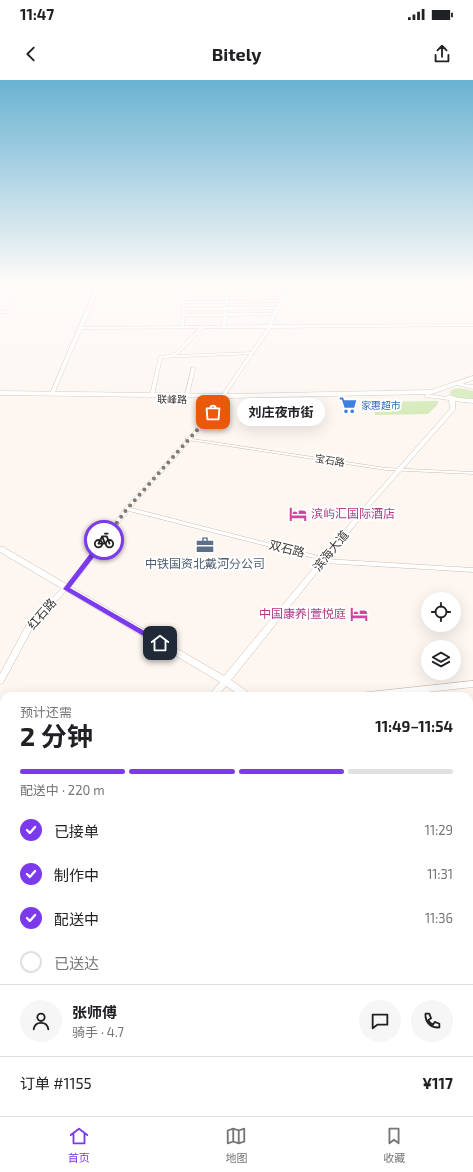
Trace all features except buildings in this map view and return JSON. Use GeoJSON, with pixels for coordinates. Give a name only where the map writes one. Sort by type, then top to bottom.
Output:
{"type":"FeatureCollection","features":[{"type":"Feature","properties":{"kind":"main road"},"geometry":{"type":"LineString","coordinates":[[438,394],[450,387],[473,378]]}},
{"type":"Feature","properties":{"kind":"main road"},"geometry":{"type":"LineString","coordinates":[[473,387],[461,385],[450,387],[446,389],[445,394],[452,399],[453,409],[473,402]]}},
{"type":"Feature","properties":{"kind":"main road","name":"联峰路"},"geometry":{"type":"LineString","coordinates":[[0,394],[224,398],[438,394]]}},
{"type":"Feature","properties":{"kind":"main road"},"geometry":{"type":"LineString","coordinates":[[438,394],[464,402],[473,402]]}},
{"type":"Feature","properties":{"kind":"main road","name":"联峰路"},"geometry":{"type":"LineString","coordinates":[[0,397],[52,395],[187,395],[224,398]]}},
{"type":"Feature","properties":{"kind":"main road","name":"滨海大道"},"geometry":{"type":"LineString","coordinates":[[216,692],[296,592],[398,470],[453,409]]}},
{"type":"Feature","properties":{"kind":"main road"},"geometry":{"type":"LineString","coordinates":[[0,549],[242,692]]}},
{"type":"Feature","properties":{"kind":"main road"},"geometry":{"type":"LineString","coordinates":[[398,692],[473,684]]}},
{"type":"Feature","properties":{"kind":"street"},"geometry":{"type":"LineString","coordinates":[[52,395],[78,331]]}},
{"type":"Feature","properties":{"kind":"street"},"geometry":{"type":"LineString","coordinates":[[160,357],[177,353],[198,331]]}},
{"type":"Feature","properties":{"kind":"street","name":"红石路"},"geometry":{"type":"LineString","coordinates":[[0,681],[31,624],[47,606],[66,589],[127,509],[224,398],[267,331]]}},
{"type":"Feature","properties":{"kind":"street"},"geometry":{"type":"LineString","coordinates":[[160,357],[253,353]]}},
{"type":"Feature","properties":{"kind":"street"},"geometry":{"type":"LineString","coordinates":[[152,395],[160,357]]}},
{"type":"Feature","properties":{"kind":"street"},"geometry":{"type":"LineString","coordinates":[[187,395],[193,368]]}},
{"type":"Feature","properties":{"kind":"street","name":"宝石路"},"geometry":{"type":"LineString","coordinates":[[188,439],[398,470],[473,473]]}},
{"type":"Feature","properties":{"kind":"street","name":"双石路"},"geometry":{"type":"LineString","coordinates":[[127,509],[324,560],[473,570]]}},
{"type":"Feature","properties":{"kind":"green space"},"geometry":{"type":"Polygon","coordinates":[[[459,388],[473,391],[473,399],[466,400],[451,395],[450,392],[453,389],[459,388]]]}},
{"type":"Feature","properties":{"kind":"green space"},"geometry":{"type":"Polygon","coordinates":[[[438,401],[438,404],[428,414],[375,415],[371,402],[438,401]]]}},
{"type":"Feature","properties":{"kind":"way so far"},"geometry":{"type":"LineString","coordinates":[[104,540],[127,509],[213,412]]}},
{"type":"Feature","properties":{"kind":"place","name":"家惠超市"},"geometry":{"type":"Point","coordinates":[348,405]}},
{"type":"Feature","properties":{"kind":"place","name":"刘庄夜市街"},"geometry":{"type":"Point","coordinates":[213,412]}},
{"type":"Feature","properties":{"kind":"place","name":"滨屿汇国际酒店"},"geometry":{"type":"Point","coordinates":[298,514]}},
{"type":"Feature","properties":{"kind":"place","name":"中铁国资北戴河分公司"},"geometry":{"type":"Point","coordinates":[205,545]}},
{"type":"Feature","properties":{"kind":"place","name":"中国康养|萱悦庭"},"geometry":{"type":"Point","coordinates":[359,614]}},
{"type":"Feature","properties":{"kind":"route"},"geometry":{"type":"LineString","coordinates":[[104,540],[66,589],[160,643]]}}]}
